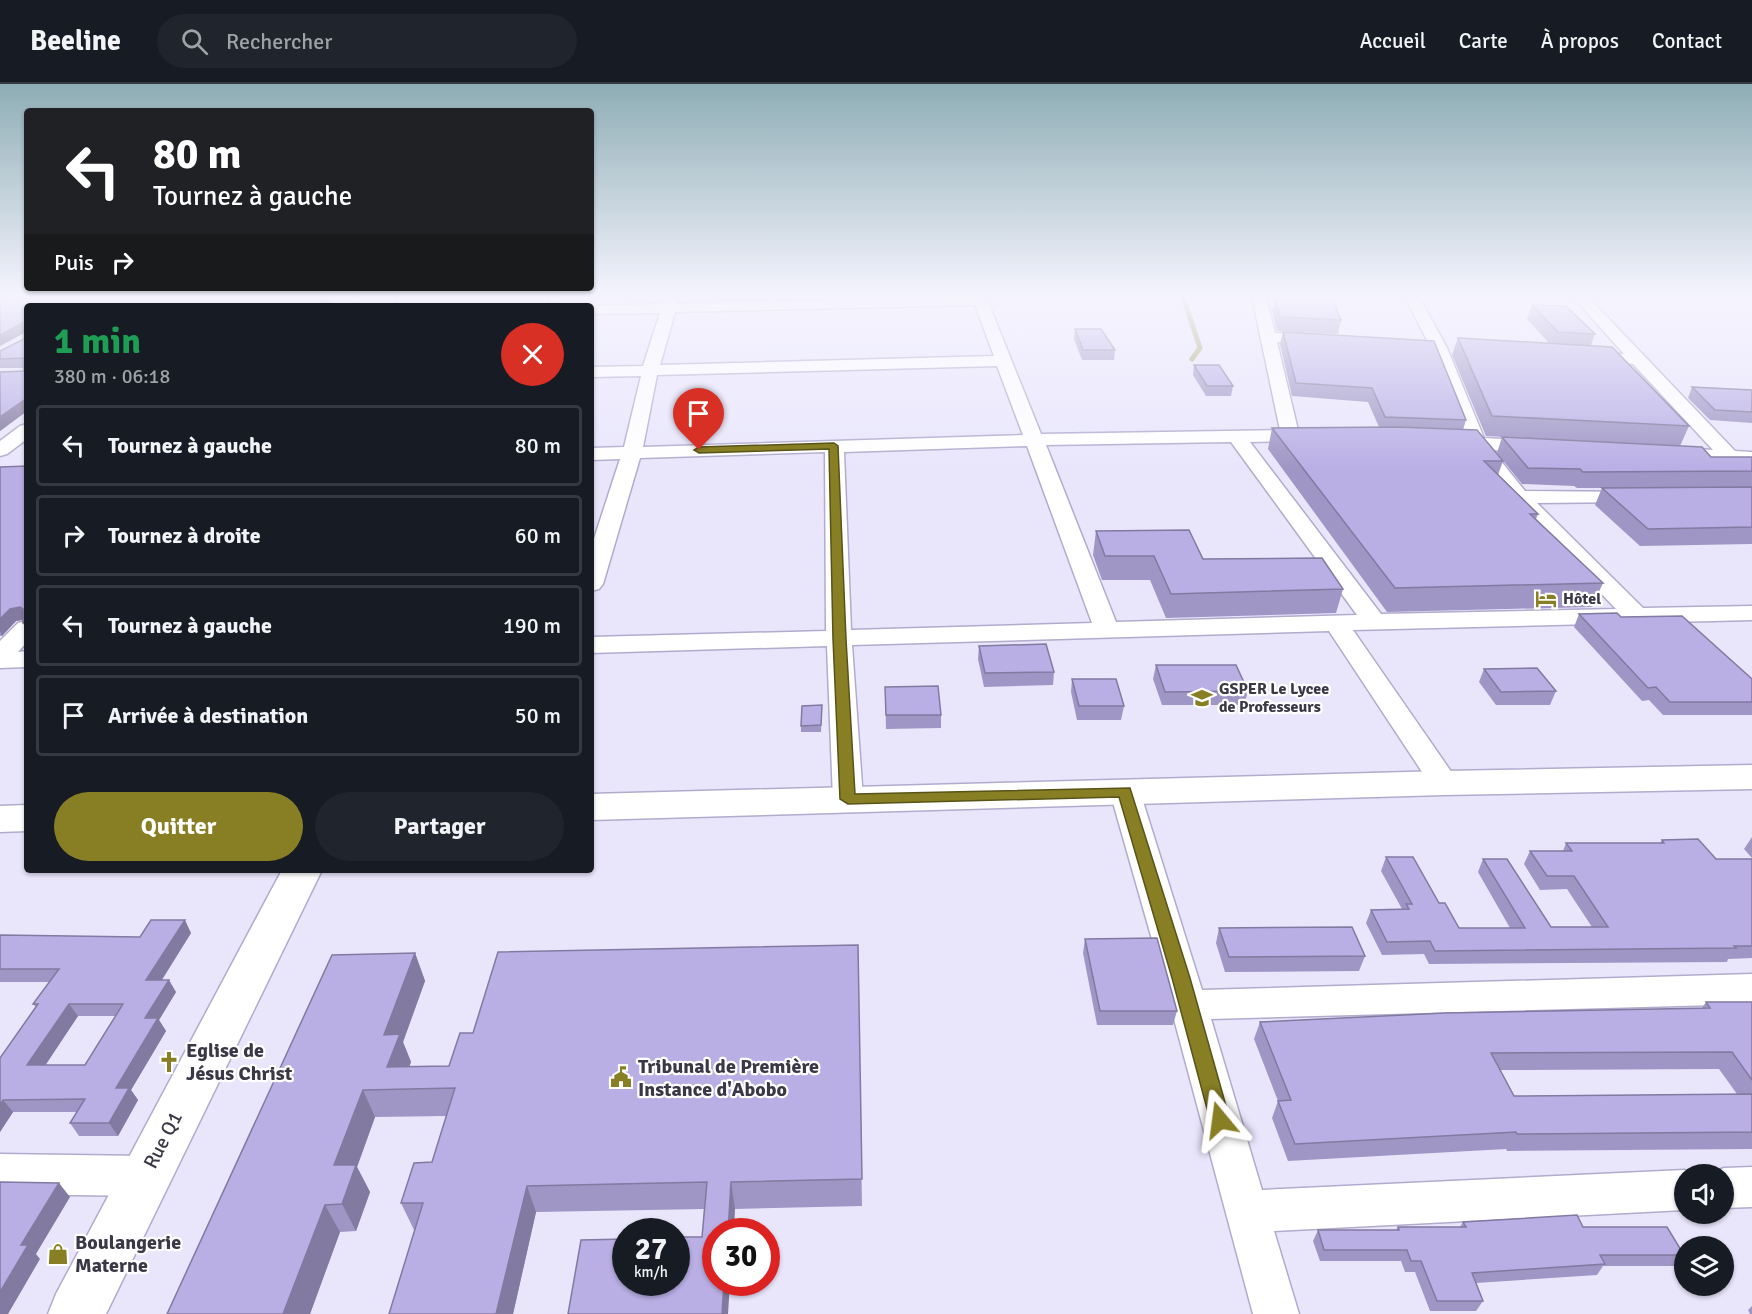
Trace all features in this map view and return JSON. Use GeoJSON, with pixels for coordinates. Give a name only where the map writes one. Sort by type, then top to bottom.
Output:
{"type":"FeatureCollection","features":[{"type":"Feature","properties":{"kind":"street"},"geometry":{"type":"LineString","coordinates":[[594,574],[632,452],[655,354]]}},
{"type":"Feature","properties":{"kind":"street"},"geometry":{"type":"LineString","coordinates":[[1001,354],[1107,630]]}},
{"type":"Feature","properties":{"kind":"street"},"geometry":{"type":"LineString","coordinates":[[1272,354],[1290,434]]}},
{"type":"Feature","properties":{"kind":"street"},"geometry":{"type":"LineString","coordinates":[[1442,354],[1478,444],[1519,496],[1637,616]]}},
{"type":"Feature","properties":{"kind":"street"},"geometry":{"type":"LineString","coordinates":[[1634,354],[1729,456]]}},
{"type":"Feature","properties":{"kind":"street"},"geometry":{"type":"LineString","coordinates":[[1575,356],[1638,359]]}},
{"type":"Feature","properties":{"kind":"street"},"geometry":{"type":"LineString","coordinates":[[594,372],[1004,361]]}},
{"type":"Feature","properties":{"kind":"street"},"geometry":{"type":"LineString","coordinates":[[1666,389],[1688,390]]}},
{"type":"Feature","properties":{"kind":"street"},"geometry":{"type":"LineString","coordinates":[[0,426],[24,427]]}},
{"type":"Feature","properties":{"kind":"street"},"geometry":{"type":"LineString","coordinates":[[0,450],[24,430]]}},
{"type":"Feature","properties":{"kind":"street"},"geometry":{"type":"LineString","coordinates":[[1235,435],[1374,622]]}},
{"type":"Feature","properties":{"kind":"street"},"geometry":{"type":"LineString","coordinates":[[594,454],[1034,440],[1323,435]]}},
{"type":"Feature","properties":{"kind":"street"},"geometry":{"type":"LineString","coordinates":[[1433,441],[1561,448]]}},
{"type":"Feature","properties":{"kind":"street"},"geometry":{"type":"LineString","coordinates":[[834,446],[839,639],[848,799]]}},
{"type":"Feature","properties":{"kind":"street"},"geometry":{"type":"LineString","coordinates":[[1657,452],[1752,458]]}},
{"type":"Feature","properties":{"kind":"street"},"geometry":{"type":"LineString","coordinates":[[1519,496],[1659,496]]}},
{"type":"Feature","properties":{"kind":"street"},"geometry":{"type":"LineString","coordinates":[[594,645],[1752,613]]}},
{"type":"Feature","properties":{"kind":"street"},"geometry":{"type":"LineString","coordinates":[[1336,623],[1444,783]]}},
{"type":"Feature","properties":{"kind":"street"},"geometry":{"type":"LineString","coordinates":[[0,655],[24,631]]}},
{"type":"Feature","properties":{"kind":"street"},"geometry":{"type":"LineString","coordinates":[[0,660],[24,659]]}},
{"type":"Feature","properties":{"kind":"street"},"geometry":{"type":"LineString","coordinates":[[594,807],[1444,783],[1752,777]]}},
{"type":"Feature","properties":{"kind":"street"},"geometry":{"type":"LineString","coordinates":[[1125,792],[1181,978],[1276,1314]]}},
{"type":"Feature","properties":{"kind":"street"},"geometry":{"type":"LineString","coordinates":[[0,819],[24,818]]}},
{"type":"Feature","properties":{"kind":"street","name":"Rue Q1"},"geometry":{"type":"LineString","coordinates":[[76,1314],[300,873]]}},
{"type":"Feature","properties":{"kind":"street"},"geometry":{"type":"LineString","coordinates":[[1187,1005],[1752,989]]}},
{"type":"Feature","properties":{"kind":"street"},"geometry":{"type":"LineString","coordinates":[[0,1174],[145,1176]]}},
{"type":"Feature","properties":{"kind":"street"},"geometry":{"type":"LineString","coordinates":[[1734,1188],[1752,1187]]}},
{"type":"Feature","properties":{"kind":"street"},"geometry":{"type":"LineString","coordinates":[[1246,1212],[1674,1191]]}},
{"type":"Feature","properties":{"kind":"building"},"geometry":{"type":"Polygon","coordinates":[[[0,354],[24,354],[24,358],[0,359],[0,354]]]}},
{"type":"Feature","properties":{"kind":"building"},"geometry":{"type":"Polygon","coordinates":[[[1289,354],[1439,354],[1466,420],[1385,417],[1372,388],[1296,383],[1289,354]]]}},
{"type":"Feature","properties":{"kind":"building"},"geometry":{"type":"Polygon","coordinates":[[[1465,354],[1619,354],[1689,426],[1492,416],[1465,354]]]}},
{"type":"Feature","properties":{"kind":"building"},"geometry":{"type":"Polygon","coordinates":[[[1194,365],[1219,365],[1233,386],[1207,386],[1194,365]]]}},
{"type":"Feature","properties":{"kind":"building"},"geometry":{"type":"Polygon","coordinates":[[[24,371],[24,400],[0,417],[0,372],[24,371]]]}},
{"type":"Feature","properties":{"kind":"building"},"geometry":{"type":"Polygon","coordinates":[[[1692,387],[1752,390],[1752,412],[1715,410],[1692,387]]]}},
{"type":"Feature","properties":{"kind":"building"},"geometry":{"type":"Polygon","coordinates":[[[1397,427],[1477,430],[1503,461],[1484,461],[1538,514],[1530,514],[1603,583],[1395,588],[1272,428],[1397,427]]]}},
{"type":"Feature","properties":{"kind":"building"},"geometry":{"type":"Polygon","coordinates":[[[1502,437],[1702,447],[1711,457],[1752,457],[1752,471],[1583,472],[1580,469],[1528,468],[1502,437]]]}},
{"type":"Feature","properties":{"kind":"building"},"geometry":{"type":"Polygon","coordinates":[[[24,466],[24,623],[23,609],[20,607],[10,609],[0,619],[0,467],[24,466]]]}},
{"type":"Feature","properties":{"kind":"building"},"geometry":{"type":"Polygon","coordinates":[[[1752,487],[1752,527],[1648,529],[1602,488],[1752,487]]]}},
{"type":"Feature","properties":{"kind":"building"},"geometry":{"type":"Polygon","coordinates":[[[1189,530],[1203,559],[1322,558],[1343,589],[1171,594],[1154,556],[1105,556],[1096,531],[1189,530]]]}},
{"type":"Feature","properties":{"kind":"building"},"geometry":{"type":"Polygon","coordinates":[[[1617,613],[1621,617],[1682,616],[1752,679],[1752,702],[1670,702],[1656,687],[1648,688],[1579,614],[1617,613]]]}},
{"type":"Feature","properties":{"kind":"building"},"geometry":{"type":"Polygon","coordinates":[[[1046,644],[1054,672],[985,673],[979,646],[1046,644]]]}},
{"type":"Feature","properties":{"kind":"building"},"geometry":{"type":"Polygon","coordinates":[[[1156,665],[1236,665],[1248,691],[1165,692],[1156,665]]]}},
{"type":"Feature","properties":{"kind":"building"},"geometry":{"type":"Polygon","coordinates":[[[1537,668],[1556,691],[1501,692],[1484,669],[1537,668]]]}},
{"type":"Feature","properties":{"kind":"building"},"geometry":{"type":"Polygon","coordinates":[[[1072,679],[1116,679],[1124,706],[1079,706],[1072,679]]]}},
{"type":"Feature","properties":{"kind":"building"},"geometry":{"type":"Polygon","coordinates":[[[938,686],[941,715],[886,715],[885,687],[938,686]]]}},
{"type":"Feature","properties":{"kind":"building"},"geometry":{"type":"Polygon","coordinates":[[[822,705],[821,725],[801,726],[802,706],[822,705]]]}},
{"type":"Feature","properties":{"kind":"building"},"geometry":{"type":"Polygon","coordinates":[[[1698,839],[1716,859],[1752,859],[1752,946],[1435,951],[1430,941],[1387,942],[1371,910],[1409,909],[1406,904],[1412,904],[1386,857],[1413,857],[1439,903],[1445,903],[1459,928],[1525,928],[1483,859],[1507,859],[1551,927],[1608,927],[1574,876],[1547,876],[1530,851],[1572,851],[1566,843],[1664,843],[1662,840],[1698,839]]]}},
{"type":"Feature","properties":{"kind":"building"},"geometry":{"type":"Polygon","coordinates":[[[151,920],[185,920],[146,980],[169,980],[145,1018],[158,1018],[116,1088],[129,1088],[109,1123],[70,1123],[85,1099],[3,1100],[0,1105],[0,1058],[38,1004],[33,1004],[59,969],[0,969],[0,935],[140,937],[151,920]],[[69,1004],[27,1065],[85,1065],[123,1004],[69,1004]]]}},
{"type":"Feature","properties":{"kind":"building"},"geometry":{"type":"Polygon","coordinates":[[[1352,927],[1365,956],[1229,957],[1219,928],[1352,927]]]}},
{"type":"Feature","properties":{"kind":"building"},"geometry":{"type":"Polygon","coordinates":[[[1157,938],[1177,1011],[1100,1011],[1085,939],[1157,938]]]}},
{"type":"Feature","properties":{"kind":"building"},"geometry":{"type":"Polygon","coordinates":[[[858,945],[862,1179],[731,1182],[729,1218],[704,1218],[707,1182],[527,1186],[496,1314],[389,1314],[423,1203],[401,1203],[414,1163],[432,1162],[455,1088],[363,1090],[334,1165],[356,1165],[342,1204],[325,1205],[283,1314],[167,1314],[332,955],[415,953],[384,1035],[400,1034],[387,1067],[449,1066],[460,1033],[473,1033],[498,952],[858,945]]]}},
{"type":"Feature","properties":{"kind":"building"},"geometry":{"type":"Polygon","coordinates":[[[1706,1002],[1752,1002],[1752,1080],[1732,1052],[1491,1053],[1514,1096],[1752,1094],[1752,1132],[1517,1134],[1516,1132],[1295,1144],[1278,1101],[1291,1100],[1260,1022],[1445,1013],[1710,1008],[1706,1002]]]}},
{"type":"Feature","properties":{"kind":"building"},"geometry":{"type":"Polygon","coordinates":[[[0,1182],[59,1183],[21,1245],[28,1245],[0,1292],[0,1182]]]}},
{"type":"Feature","properties":{"kind":"building"},"geometry":{"type":"Polygon","coordinates":[[[1577,1215],[1583,1227],[1667,1227],[1674,1239],[1674,1255],[1600,1255],[1605,1264],[1472,1273],[1483,1301],[1437,1301],[1421,1261],[1411,1261],[1407,1250],[1324,1250],[1318,1230],[1466,1227],[1463,1222],[1577,1215]]]}},
{"type":"Feature","properties":{"kind":"building"},"geometry":{"type":"Polygon","coordinates":[[[690,1237],[702,1237],[702,1296],[723,1296],[722,1314],[568,1314],[581,1240],[612,1239],[612,1296],[690,1296],[690,1237]]]}},
{"type":"Feature","properties":{"kind":"waterway"},"geometry":{"type":"LineString","coordinates":[[1192,359],[1195,354]]}},
{"type":"Feature","properties":{"kind":"place","name":"Hôtel"},"geometry":{"type":"Point","coordinates":[1546,599]}},
{"type":"Feature","properties":{"kind":"place","name":"GSPER Le Lycee de Professeurs"},"geometry":{"type":"Point","coordinates":[1202,698]}},
{"type":"Feature","properties":{"kind":"place","name":"Eglise de Jésus Christ"},"geometry":{"type":"Point","coordinates":[169,1062]}},
{"type":"Feature","properties":{"kind":"place","name":"Tribunal de Première Instance d'Abobo"},"geometry":{"type":"Point","coordinates":[621,1077]}},
{"type":"Feature","properties":{"kind":"place","name":"Boulangerie Materne"},"geometry":{"type":"Point","coordinates":[58,1254]}},
{"type":"Feature","properties":{"kind":"route"},"geometry":{"type":"LineString","coordinates":[[699,450],[834,446],[839,639],[848,799],[1125,792],[1181,978],[1220,1120]]}}]}
